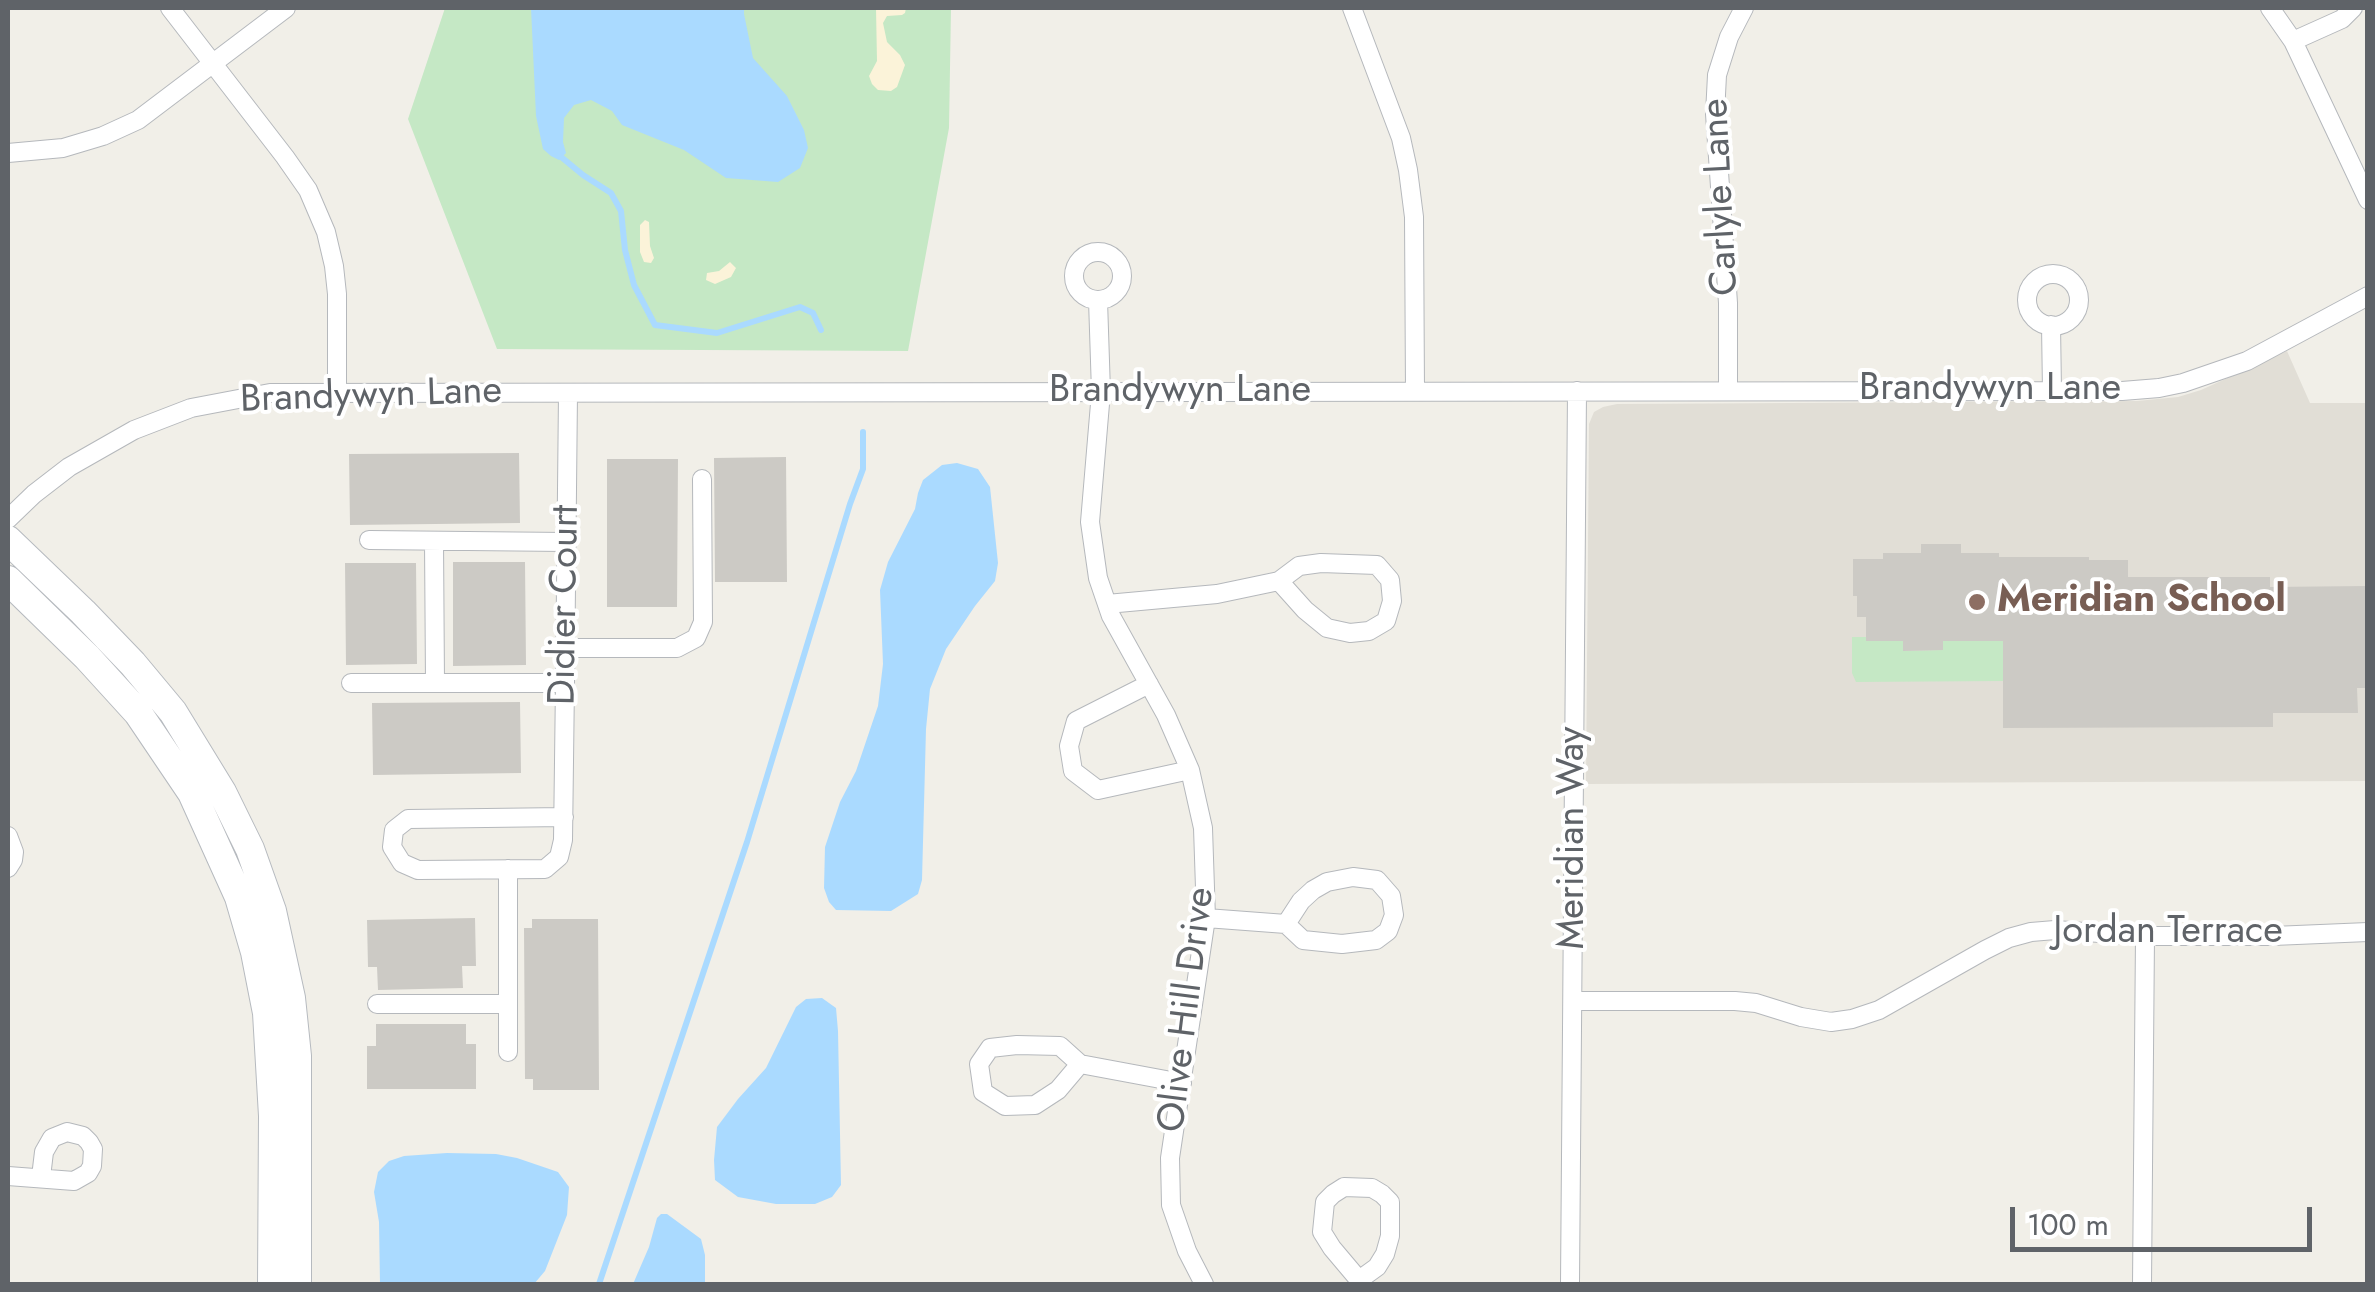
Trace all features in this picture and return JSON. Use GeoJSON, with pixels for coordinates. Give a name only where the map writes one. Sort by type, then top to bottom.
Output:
{"type":"FeatureCollection","features":[{"type":"Feature","properties":{"kind":"main road"},"geometry":{"type":"LineString","coordinates":[[8,540],[133,664],[173,712],[222,792],[250,849],[272,911],[293,1018],[297,1056],[297,1284]]}},
{"type":"Feature","properties":{"kind":"main road"},"geometry":{"type":"LineString","coordinates":[[8,580],[138,713],[192,793],[239,896],[266,1013],[273,1116],[272,1284]]}},
{"type":"Feature","properties":{"kind":"street"},"geometry":{"type":"LineString","coordinates":[[170,8],[308,190],[326,232],[334,266],[336,393]]}},
{"type":"Feature","properties":{"kind":"street"},"geometry":{"type":"LineString","coordinates":[[8,153],[63,148],[138,120],[286,8]]}},
{"type":"Feature","properties":{"kind":"street"},"geometry":{"type":"LineString","coordinates":[[1352,8],[1401,138],[1408,170],[1414,217],[1416,392]]}},
{"type":"Feature","properties":{"kind":"street","name":"Carlyle Lane"},"geometry":{"type":"LineString","coordinates":[[1728,392],[1728,303],[1714,114],[1717,75],[1729,37],[1744,8]]}},
{"type":"Feature","properties":{"kind":"street"},"geometry":{"type":"LineString","coordinates":[[2270,8],[2293,41],[2368,200]]}},
{"type":"Feature","properties":{"kind":"street"},"geometry":{"type":"LineString","coordinates":[[2293,41],[2342,19],[2353,8]]}},
{"type":"Feature","properties":{"kind":"street","name":"Brandywyn Lane"},"geometry":{"type":"LineString","coordinates":[[8,519],[34,494],[82,459],[134,430],[177,412],[286,392],[2122,391],[2183,383],[2246,361],[2368,296]]}},
{"type":"Feature","properties":{"kind":"street","name":"Olive Hill Drive"},"geometry":{"type":"LineString","coordinates":[[1098,300],[1101,392],[1090,522],[1098,578],[1111,616],[1166,715],[1190,770],[1202,828],[1206,918],[1170,1158],[1170,1205],[1204,1284]]}},
{"type":"Feature","properties":{"kind":"street"},"geometry":{"type":"LineString","coordinates":[[2051,325],[2052,391]]}},
{"type":"Feature","properties":{"kind":"street","name":"Meridian Way"},"geometry":{"type":"LineString","coordinates":[[1570,1284],[1577,392]]}},
{"type":"Feature","properties":{"kind":"street","name":"Didier Court"},"geometry":{"type":"LineString","coordinates":[[564,817],[408,820],[394,830],[392,847],[402,863],[418,870],[545,870],[559,857],[564,840],[568,393]]}},
{"type":"Feature","properties":{"kind":"street"},"geometry":{"type":"LineString","coordinates":[[566,648],[676,648],[696,638],[703,622],[702,479]]}},
{"type":"Feature","properties":{"kind":"street"},"geometry":{"type":"LineString","coordinates":[[369,540],[566,542]]}},
{"type":"Feature","properties":{"kind":"street"},"geometry":{"type":"LineString","coordinates":[[434,541],[435,683]]}},
{"type":"Feature","properties":{"kind":"street"},"geometry":{"type":"LineString","coordinates":[[1107,604],[1216,594],[1280,582],[1299,566],[1321,562],[1377,565],[1390,580],[1392,600],[1386,621],[1369,632],[1350,633],[1326,628],[1280,582]]}},
{"type":"Feature","properties":{"kind":"street"},"geometry":{"type":"LineString","coordinates":[[351,684],[565,684]]}},
{"type":"Feature","properties":{"kind":"street"},"geometry":{"type":"LineString","coordinates":[[1149,684],[1076,722],[1069,746],[1073,771],[1098,790],[1190,770]]}},
{"type":"Feature","properties":{"kind":"street"},"geometry":{"type":"LineString","coordinates":[[8,836],[14,852],[8,868]]}},
{"type":"Feature","properties":{"kind":"street"},"geometry":{"type":"LineString","coordinates":[[508,870],[508,1052]]}},
{"type":"Feature","properties":{"kind":"street"},"geometry":{"type":"LineString","coordinates":[[1206,918],[1286,924],[1303,940],[1360,943],[1376,940],[1388,931],[1394,915],[1391,896],[1377,880],[1352,877],[1327,882],[1301,901],[1286,924]]}},
{"type":"Feature","properties":{"kind":"street","name":"Jordan Terrace"},"geometry":{"type":"LineString","coordinates":[[1572,1001],[1734,1001],[1832,1022],[1879,1010],[1985,950],[2031,932],[2145,936],[2368,932]]}},
{"type":"Feature","properties":{"kind":"street"},"geometry":{"type":"LineString","coordinates":[[2142,1284],[2145,936]]}},
{"type":"Feature","properties":{"kind":"street"},"geometry":{"type":"LineString","coordinates":[[378,1004],[508,1004]]}},
{"type":"Feature","properties":{"kind":"street"},"geometry":{"type":"LineString","coordinates":[[1080,1064],[1058,1090],[1035,1106],[1005,1106],[983,1092],[979,1064],[990,1048],[1060,1046],[1080,1064],[1182,1083]]}},
{"type":"Feature","properties":{"kind":"street"},"geometry":{"type":"LineString","coordinates":[[8,1176],[41,1177]]}},
{"type":"Feature","properties":{"kind":"street"},"geometry":{"type":"LineString","coordinates":[[1344,1187],[1372,1188],[1390,1202],[1390,1236],[1385,1254],[1377,1267],[1358,1282],[1322,1232],[1325,1202],[1344,1187]]}},
{"type":"Feature","properties":{"kind":"shaded area","name":"Meridian School"},"geometry":{"type":"Polygon","coordinates":[[[2287,351],[2310,403],[2367,403],[2367,781],[1586,784],[1589,424],[1594,412],[1617,404],[2137,401],[2178,397],[2201,390],[2287,351]]]}},
{"type":"Feature","properties":{"kind":"green space"},"geometry":{"type":"Polygon","coordinates":[[[445,8],[951,8],[949,128],[908,351],[497,349],[408,119],[445,8]]]}},
{"type":"Feature","properties":{"kind":"green space"},"geometry":{"type":"Polygon","coordinates":[[[2003,619],[2003,681],[1856,682],[1852,673],[1852,637],[1866,637],[1867,641],[1903,640],[1904,651],[1943,650],[1943,638],[2003,619]]]}},
{"type":"Feature","properties":{"kind":"sand"},"geometry":{"type":"Polygon","coordinates":[[[876,8],[906,8],[902,15],[887,16],[883,23],[887,42],[905,65],[897,87],[891,91],[878,90],[869,76],[877,61],[876,8]]]}},
{"type":"Feature","properties":{"kind":"sand"},"geometry":{"type":"Polygon","coordinates":[[[645,220],[649,222],[654,258],[651,263],[644,262],[640,252],[640,225],[645,220]]]}},
{"type":"Feature","properties":{"kind":"sand"},"geometry":{"type":"Polygon","coordinates":[[[730,262],[736,268],[731,277],[715,284],[706,280],[707,273],[719,271],[730,262]]]}},
{"type":"Feature","properties":{"kind":"water"},"geometry":{"type":"Polygon","coordinates":[[[531,8],[744,8],[753,58],[787,96],[804,130],[808,148],[800,168],[778,182],[726,178],[684,150],[622,125],[612,111],[591,100],[574,105],[564,118],[566,153],[559,160],[551,156],[543,149],[536,116],[531,8]]]}},
{"type":"Feature","properties":{"kind":"water"},"geometry":{"type":"Polygon","coordinates":[[[957,463],[978,469],[990,487],[998,563],[995,581],[946,649],[930,689],[922,880],[918,894],[891,911],[836,910],[824,888],[825,847],[878,706],[883,664],[880,590],[888,562],[915,509],[923,480],[942,465],[957,463]]]}},
{"type":"Feature","properties":{"kind":"water"},"geometry":{"type":"Polygon","coordinates":[[[822,998],[836,1008],[841,1185],[832,1197],[815,1204],[776,1204],[738,1197],[715,1180],[717,1127],[766,1068],[796,1007],[806,999],[822,998]]]}},
{"type":"Feature","properties":{"kind":"water"},"geometry":{"type":"Polygon","coordinates":[[[447,1153],[517,1158],[558,1172],[569,1187],[567,1215],[545,1271],[534,1284],[380,1284],[379,1222],[374,1192],[378,1172],[389,1161],[404,1156],[447,1153]]]}},
{"type":"Feature","properties":{"kind":"water"},"geometry":{"type":"Polygon","coordinates":[[[661,1214],[667,1214],[701,1239],[705,1284],[633,1284],[661,1214]]]}},
{"type":"Feature","properties":{"kind":"building"},"geometry":{"type":"Polygon","coordinates":[[[519,453],[520,523],[350,525],[349,454],[519,453]]]}},
{"type":"Feature","properties":{"kind":"building"},"geometry":{"type":"Polygon","coordinates":[[[786,457],[787,582],[715,582],[714,458],[786,457]]]}},
{"type":"Feature","properties":{"kind":"building"},"geometry":{"type":"Polygon","coordinates":[[[607,459],[678,459],[677,607],[607,607],[607,459]]]}},
{"type":"Feature","properties":{"kind":"building"},"geometry":{"type":"Polygon","coordinates":[[[1921,544],[1961,544],[1961,553],[1999,553],[1999,557],[2128,560],[2128,577],[2270,577],[2270,587],[2367,586],[2368,688],[2357,688],[2358,713],[2273,713],[2273,727],[2003,728],[2003,641],[1943,641],[1943,650],[1903,651],[1903,641],[1866,641],[1866,617],[1857,617],[1857,596],[1853,596],[1853,559],[1883,559],[1883,553],[1921,553],[1921,544]]]}},
{"type":"Feature","properties":{"kind":"building"},"geometry":{"type":"Polygon","coordinates":[[[453,562],[525,562],[526,665],[453,666],[453,562]]]}},
{"type":"Feature","properties":{"kind":"building"},"geometry":{"type":"Polygon","coordinates":[[[345,563],[416,563],[417,664],[346,665],[345,563]]]}},
{"type":"Feature","properties":{"kind":"building"},"geometry":{"type":"Polygon","coordinates":[[[520,702],[521,773],[373,775],[372,703],[520,702]]]}},
{"type":"Feature","properties":{"kind":"building"},"geometry":{"type":"Polygon","coordinates":[[[475,918],[476,966],[462,966],[463,988],[378,990],[377,967],[368,967],[367,920],[475,918]]]}},
{"type":"Feature","properties":{"kind":"building"},"geometry":{"type":"Polygon","coordinates":[[[532,919],[598,919],[599,1090],[533,1090],[533,1079],[525,1079],[524,928],[532,928],[532,919]]]}},
{"type":"Feature","properties":{"kind":"building"},"geometry":{"type":"Polygon","coordinates":[[[376,1024],[466,1024],[466,1044],[476,1044],[476,1089],[367,1089],[367,1046],[376,1046],[376,1024]]]}},
{"type":"Feature","properties":{"kind":"waterway"},"geometry":{"type":"LineString","coordinates":[[560,156],[611,193],[621,211],[634,285],[655,325],[717,333],[800,307],[813,313],[821,330]]}},
{"type":"Feature","properties":{"kind":"waterway"},"geometry":{"type":"LineString","coordinates":[[599,1284],[747,842],[863,469],[863,432]]}},
{"type":"Feature","properties":{"kind":"place","name":"Meridian School"},"geometry":{"type":"Point","coordinates":[1977,602]}}]}
